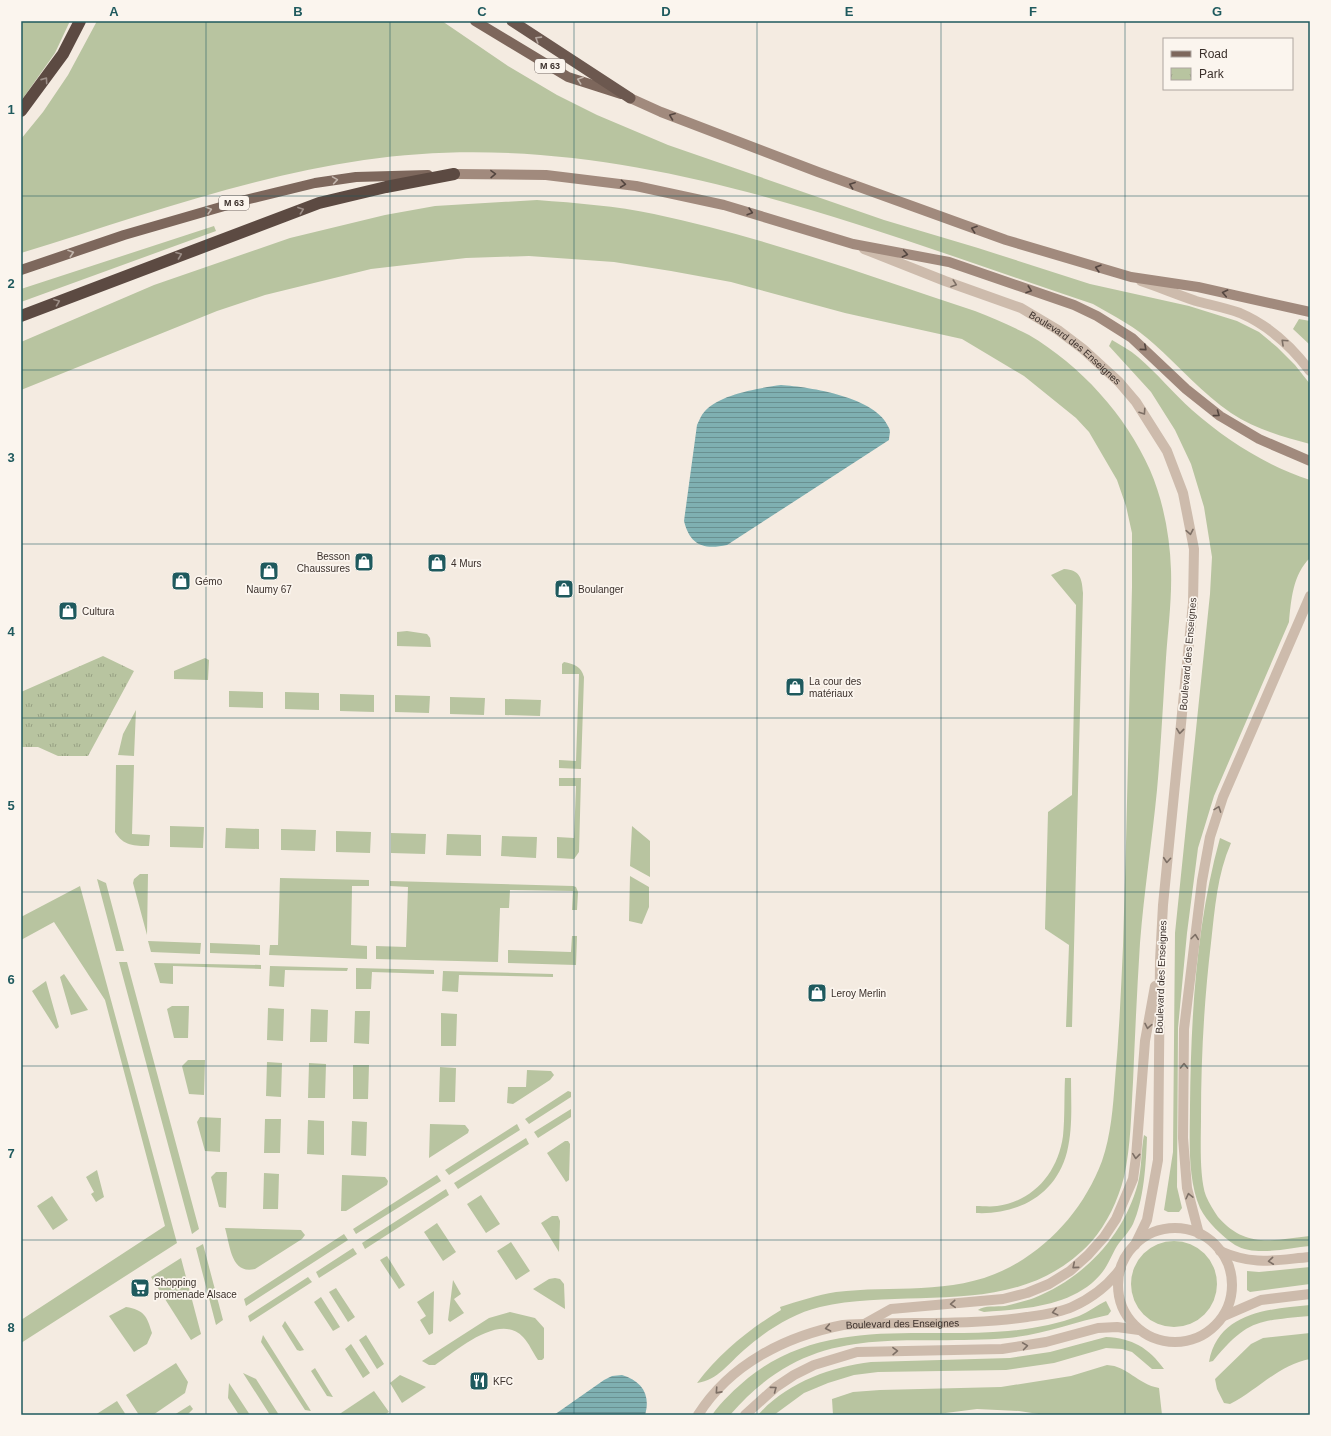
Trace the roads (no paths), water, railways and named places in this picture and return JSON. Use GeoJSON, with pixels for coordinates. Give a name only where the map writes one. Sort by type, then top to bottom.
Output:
{"type":"FeatureCollection","features":[{"type":"Feature","properties":{"kind":"highway"},"geometry":{"type":"LineString","coordinates":[[21,111],[63,54],[80,21]]}},
{"type":"Feature","properties":{"kind":"highway"},"geometry":{"type":"LineString","coordinates":[[512,21],[630,98]]}},
{"type":"Feature","properties":{"kind":"highway"},"geometry":{"type":"LineString","coordinates":[[21,316],[319,203],[386,187],[454,174]]}},
{"type":"Feature","properties":{"kind":"main road","name":"M 63"},"geometry":{"type":"LineString","coordinates":[[475,21],[568,76],[630,98],[702,128],[1006,240],[1131,277],[1198,287],[1310,312]]}},
{"type":"Feature","properties":{"kind":"main road","name":"M 63"},"geometry":{"type":"LineString","coordinates":[[21,270],[124,235],[245,200],[315,183],[356,177],[454,174],[546,175],[636,186],[724,205],[853,244],[950,262],[1074,305],[1097,316],[1132,338],[1186,389],[1220,416],[1259,439],[1307,460]]}},
{"type":"Feature","properties":{"kind":"main road"},"geometry":{"type":"LineString","coordinates":[[1264,301],[1310,308]]}},
{"type":"Feature","properties":{"kind":"street","name":"Boulevard des Enseignes"},"geometry":{"type":"LineString","coordinates":[[853,244],[945,281],[1021,308],[1058,330],[1083,349],[1118,382],[1136,402],[1167,451],[1183,493],[1194,549],[1193,603],[1168,846],[1160,961],[1158,1160],[1147,1220],[1135,1244]]}},
{"type":"Feature","properties":{"kind":"street"},"geometry":{"type":"LineString","coordinates":[[1131,277],[1195,301],[1236,312],[1257,322],[1276,335],[1292,350],[1310,371]]}},
{"type":"Feature","properties":{"kind":"street"},"geometry":{"type":"LineString","coordinates":[[1199,1234],[1187,1188],[1184,1163],[1183,1122],[1184,1029],[1202,881],[1210,837],[1223,797],[1310,596]]}},
{"type":"Feature","properties":{"kind":"street"},"geometry":{"type":"LineString","coordinates":[[866,1323],[891,1309],[979,1302],[1003,1299],[1027,1293],[1049,1284],[1070,1271],[1088,1255],[1104,1237],[1116,1219],[1133,1179],[1145,1041],[1160,961]]}},
{"type":"Feature","properties":{"kind":"street"},"geometry":{"type":"LineString","coordinates":[[1186,1229],[1199,1234],[1211,1241],[1228,1262],[1232,1289],[1224,1316],[1215,1326],[1204,1334],[1184,1341],[1164,1341],[1151,1337],[1139,1330],[1129,1320],[1122,1308],[1118,1295],[1120,1268],[1126,1255],[1135,1244],[1146,1236],[1165,1230],[1186,1229]]}},
{"type":"Feature","properties":{"kind":"street"},"geometry":{"type":"LineString","coordinates":[[1220,1251],[1233,1256],[1260,1262],[1310,1257]]}},
{"type":"Feature","properties":{"kind":"street","name":"Boulevard des Enseignes"},"geometry":{"type":"LineString","coordinates":[[698,1415],[718,1390],[735,1373],[775,1346],[819,1329],[866,1323],[1007,1320],[1038,1316],[1071,1308],[1098,1292],[1111,1282],[1120,1268]]}},
{"type":"Feature","properties":{"kind":"street"},"geometry":{"type":"LineString","coordinates":[[1224,1316],[1261,1300],[1310,1294]]}},
{"type":"Feature","properties":{"kind":"street"},"geometry":{"type":"LineString","coordinates":[[745,1415],[776,1387],[794,1375],[821,1363],[857,1352],[1002,1349],[1046,1342],[1098,1328],[1117,1327],[1139,1330]]}},
{"type":"Feature","properties":{"kind":"water"},"geometry":{"type":"Polygon","coordinates":[[[781,385],[825,391],[857,401],[871,408],[882,417],[890,429],[889,440],[727,545],[711,547],[699,544],[690,536],[684,521],[697,425],[702,414],[712,405],[730,396],[752,390],[781,385]]]}},
{"type":"Feature","properties":{"kind":"water"},"geometry":{"type":"Polygon","coordinates":[[[622,1375],[640,1385],[646,1395],[647,1408],[645,1415],[554,1415],[604,1380],[612,1376],[622,1375]]]}},
{"type":"Feature","properties":{"kind":"place","name":"Besson Chaussures"},"geometry":{"type":"Point","coordinates":[364,562]}},
{"type":"Feature","properties":{"kind":"place","name":"4 Murs"},"geometry":{"type":"Point","coordinates":[437,563]}},
{"type":"Feature","properties":{"kind":"place","name":"Naumy 67"},"geometry":{"type":"Point","coordinates":[269,571]}},
{"type":"Feature","properties":{"kind":"place","name":"Gémo"},"geometry":{"type":"Point","coordinates":[181,581]}},
{"type":"Feature","properties":{"kind":"place","name":"Boulanger"},"geometry":{"type":"Point","coordinates":[564,589]}},
{"type":"Feature","properties":{"kind":"place","name":"Cultura"},"geometry":{"type":"Point","coordinates":[68,611]}},
{"type":"Feature","properties":{"kind":"place","name":"La cour des matériaux"},"geometry":{"type":"Point","coordinates":[795,687]}},
{"type":"Feature","properties":{"kind":"place","name":"Leroy Merlin"},"geometry":{"type":"Point","coordinates":[817,993]}},
{"type":"Feature","properties":{"kind":"place","name":"Shopping promenade Alsace"},"geometry":{"type":"Point","coordinates":[140,1288]}},
{"type":"Feature","properties":{"kind":"place","name":"KFC"},"geometry":{"type":"Point","coordinates":[479,1381]}}]}
